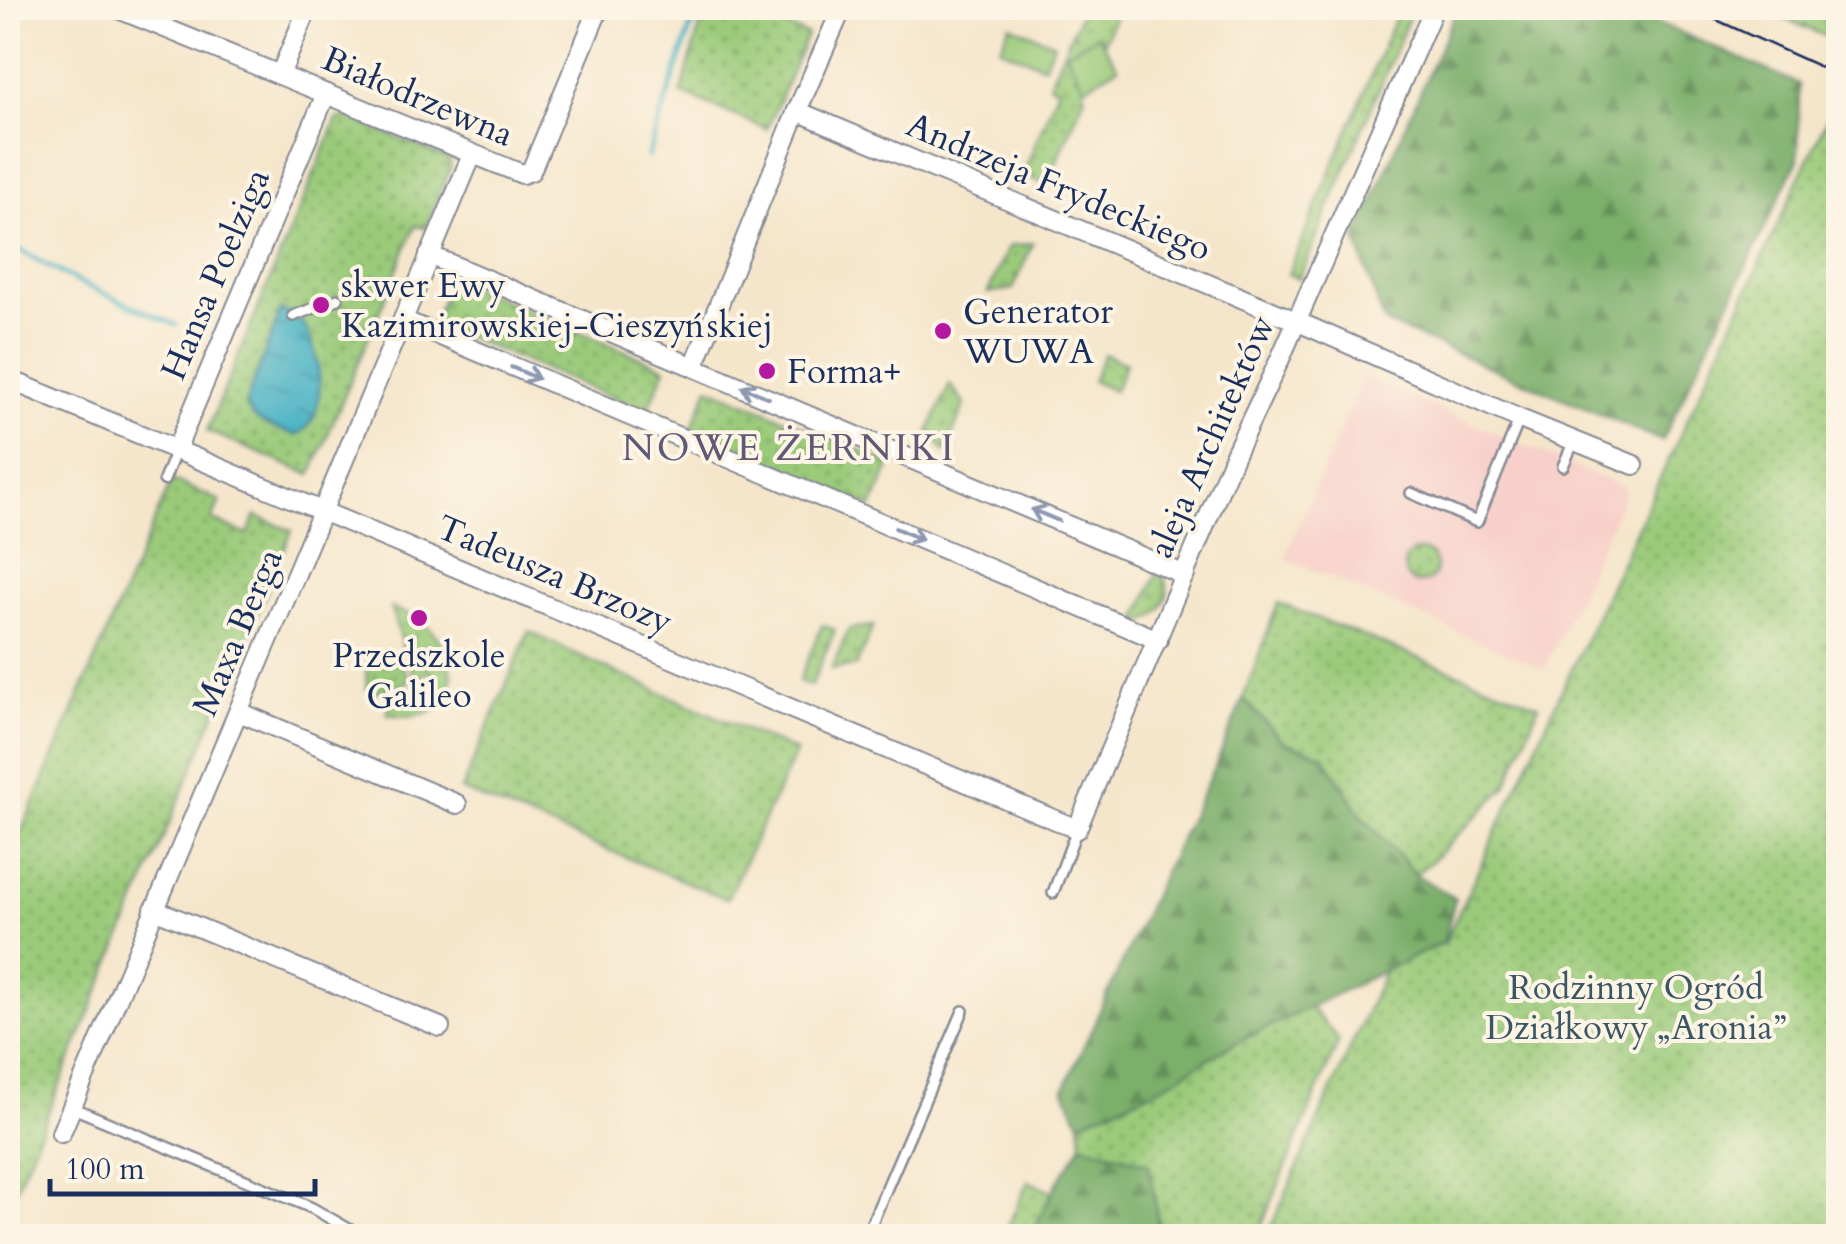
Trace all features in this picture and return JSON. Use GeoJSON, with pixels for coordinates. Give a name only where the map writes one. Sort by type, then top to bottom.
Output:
{"type":"FeatureCollection","features":[{"type":"Feature","properties":{"kind":"street","name":"Białodrzewna"},"geometry":{"type":"LineString","coordinates":[[116,8],[522,174],[531,171],[599,8]]}},
{"type":"Feature","properties":{"kind":"street"},"geometry":{"type":"LineString","coordinates":[[280,74],[308,8]]}},
{"type":"Feature","properties":{"kind":"street"},"geometry":{"type":"LineString","coordinates":[[694,366],[842,8]]}},
{"type":"Feature","properties":{"kind":"street","name":"aleja Architektów"},"geometry":{"type":"LineString","coordinates":[[1076,829],[1240,442],[1434,8]]}},
{"type":"Feature","properties":{"kind":"street","name":"Hansa Poelziga"},"geometry":{"type":"LineString","coordinates":[[176,450],[326,94]]}},
{"type":"Feature","properties":{"kind":"street","name":"Andrzeja Frydeckiego"},"geometry":{"type":"LineString","coordinates":[[797,111],[1634,465]]}},
{"type":"Feature","properties":{"kind":"street","name":"Maxa Berga"},"geometry":{"type":"LineString","coordinates":[[60,1133],[472,155]]}},
{"type":"Feature","properties":{"kind":"street"},"geometry":{"type":"LineString","coordinates":[[430,255],[1185,575]]}},
{"type":"Feature","properties":{"kind":"street"},"geometry":{"type":"LineString","coordinates":[[403,320],[1158,640]]}},
{"type":"Feature","properties":{"kind":"street","name":"Tadeusza Brzozy"},"geometry":{"type":"LineString","coordinates":[[8,379],[1076,829]]}},
{"type":"Feature","properties":{"kind":"street"},"geometry":{"type":"LineString","coordinates":[[239,712],[457,804]]}},
{"type":"Feature","properties":{"kind":"street"},"geometry":{"type":"LineString","coordinates":[[154,910],[440,1028]]}},
{"type":"Feature","properties":{"kind":"lane"},"geometry":{"type":"LineString","coordinates":[[294,316],[338,300]]}},
{"type":"Feature","properties":{"kind":"lane"},"geometry":{"type":"LineString","coordinates":[[1412,493],[1476,522],[1520,419]]}},
{"type":"Feature","properties":{"kind":"lane"},"geometry":{"type":"LineString","coordinates":[[1564,466],[1574,440]]}},
{"type":"Feature","properties":{"kind":"lane","name":"Hansa Poelziga"},"geometry":{"type":"LineString","coordinates":[[164,480],[176,450]]}},
{"type":"Feature","properties":{"kind":"lane","name":"aleja Architektów"},"geometry":{"type":"LineString","coordinates":[[1052,892],[1076,829]]}},
{"type":"Feature","properties":{"kind":"lane"},"geometry":{"type":"LineString","coordinates":[[870,1228],[964,1011]]}},
{"type":"Feature","properties":{"kind":"lane"},"geometry":{"type":"LineString","coordinates":[[71,1107],[312,1208],[360,1236]]}},
{"type":"Feature","properties":{"kind":"shaded area"},"geometry":{"type":"Polygon","coordinates":[[[1363,377],[1627,489],[1544,669],[1285,558],[1363,377]]]}},
{"type":"Feature","properties":{"kind":"green space"},"geometry":{"type":"Polygon","coordinates":[[[705,8],[743,8],[807,35],[767,129],[681,93],[705,8]]]}},
{"type":"Feature","properties":{"kind":"green space"},"geometry":{"type":"Polygon","coordinates":[[[1083,8],[1118,8],[1104,43],[1099,35],[1066,53],[1085,87],[1085,96],[1047,185],[1023,174],[1058,88],[1049,84],[1083,8]]]}},
{"type":"Feature","properties":{"kind":"green space"},"geometry":{"type":"Polygon","coordinates":[[[1399,8],[1413,8],[1299,279],[1288,274],[1399,8]]]}},
{"type":"Feature","properties":{"kind":"green space"},"geometry":{"type":"Polygon","coordinates":[[[1457,8],[1606,8],[1659,23],[1799,84],[1798,159],[1662,441],[1384,322],[1356,239],[1457,8]]]}},
{"type":"Feature","properties":{"kind":"green space"},"geometry":{"type":"Polygon","coordinates":[[[1761,8],[1796,8],[1838,25],[1838,42],[1761,8]]]}},
{"type":"Feature","properties":{"kind":"green space"},"geometry":{"type":"Polygon","coordinates":[[[1010,25],[1054,43],[1044,66],[1000,48],[1010,25]]]}},
{"type":"Feature","properties":{"kind":"green space"},"geometry":{"type":"Polygon","coordinates":[[[1098,35],[1118,67],[1085,87],[1066,53],[1098,35]]]}},
{"type":"Feature","properties":{"kind":"green space","name":"Rodzinny Ogród Działkowy „Aronia”"},"geometry":{"type":"Polygon","coordinates":[[[1831,110],[1838,113],[1838,1236],[1267,1236],[1385,970],[1445,942],[1831,110]]]}},
{"type":"Feature","properties":{"kind":"green space","name":"skwer Ewy Kazimirowskiej-Cieszyńskiej"},"geometry":{"type":"Polygon","coordinates":[[[348,117],[449,159],[451,167],[426,228],[415,226],[311,475],[207,431],[337,119],[348,117]],[[281,310],[246,408],[296,435],[308,427],[293,316],[281,310]]]}},
{"type":"Feature","properties":{"kind":"green space"},"geometry":{"type":"Polygon","coordinates":[[[1033,243],[1013,289],[988,293],[1008,247],[1033,243]]]}},
{"type":"Feature","properties":{"kind":"green space"},"geometry":{"type":"Polygon","coordinates":[[[451,278],[666,368],[647,412],[433,323],[451,278]]]}},
{"type":"Feature","properties":{"kind":"green space"},"geometry":{"type":"Polygon","coordinates":[[[1104,354],[1126,363],[1114,391],[1092,381],[1104,354]]]}},
{"type":"Feature","properties":{"kind":"green space"},"geometry":{"type":"Polygon","coordinates":[[[950,384],[965,404],[945,452],[929,431],[950,384]]]}},
{"type":"Feature","properties":{"kind":"green space"},"geometry":{"type":"Polygon","coordinates":[[[709,387],[891,464],[872,507],[691,430],[709,387]]]}},
{"type":"Feature","properties":{"kind":"green space"},"geometry":{"type":"Polygon","coordinates":[[[172,480],[220,501],[212,520],[247,535],[256,516],[292,531],[8,1208],[8,863],[172,480]]]}},
{"type":"Feature","properties":{"kind":"green space"},"geometry":{"type":"Polygon","coordinates":[[[1420,551],[1431,556],[1436,567],[1431,578],[1420,583],[1409,578],[1404,567],[1409,556],[1420,551]]]}},
{"type":"Feature","properties":{"kind":"green space"},"geometry":{"type":"Polygon","coordinates":[[[1158,571],[1166,584],[1163,606],[1154,616],[1136,623],[1158,571]]]}},
{"type":"Feature","properties":{"kind":"green space"},"geometry":{"type":"Polygon","coordinates":[[[1278,603],[1539,705],[1506,787],[1415,874],[1362,816],[1323,755],[1284,742],[1243,699],[1278,603]]]}},
{"type":"Feature","properties":{"kind":"green space"},"geometry":{"type":"Polygon","coordinates":[[[391,608],[414,617],[444,647],[451,683],[446,698],[434,710],[415,715],[388,714],[389,694],[426,685],[432,678],[429,670],[416,681],[391,608]]]}},
{"type":"Feature","properties":{"kind":"green space"},"geometry":{"type":"Polygon","coordinates":[[[822,625],[835,630],[811,686],[799,681],[822,625]]]}},
{"type":"Feature","properties":{"kind":"green space"},"geometry":{"type":"Polygon","coordinates":[[[873,626],[856,666],[832,669],[849,629],[873,626]]]}},
{"type":"Feature","properties":{"kind":"green space"},"geometry":{"type":"Polygon","coordinates":[[[529,631],[796,752],[727,899],[461,790],[529,631]]]}},
{"type":"Feature","properties":{"kind":"green space"},"geometry":{"type":"Polygon","coordinates":[[[374,653],[401,666],[408,682],[374,693],[367,689],[366,667],[374,653]]]}},
{"type":"Feature","properties":{"kind":"green space"},"geometry":{"type":"Polygon","coordinates":[[[1243,699],[1284,742],[1323,755],[1362,816],[1415,874],[1455,899],[1444,942],[1231,1045],[1156,1090],[1080,1122],[1064,1089],[1243,699]]]}},
{"type":"Feature","properties":{"kind":"green space"},"geometry":{"type":"Polygon","coordinates":[[[1310,1007],[1339,1040],[1257,1236],[1160,1236],[1149,1164],[1082,1144],[1080,1122],[1156,1090],[1231,1045],[1310,1007]]]}},
{"type":"Feature","properties":{"kind":"green space"},"geometry":{"type":"Polygon","coordinates":[[[1082,1144],[1149,1164],[1160,1236],[1032,1236],[1055,1186],[1082,1144]]]}},
{"type":"Feature","properties":{"kind":"green space"},"geometry":{"type":"Polygon","coordinates":[[[1028,1181],[1052,1192],[1032,1236],[1004,1236],[1028,1181]]]}},
{"type":"Feature","properties":{"kind":"water"},"geometry":{"type":"Polygon","coordinates":[[[281,310],[300,320],[317,363],[319,399],[315,414],[296,435],[258,420],[246,402],[281,310]]]}},
{"type":"Feature","properties":{"kind":"waterway"},"geometry":{"type":"LineString","coordinates":[[648,156],[697,8]]}},
{"type":"Feature","properties":{"kind":"waterway"},"geometry":{"type":"LineString","coordinates":[[8,244],[78,282],[176,325]]}},
{"type":"Feature","properties":{"kind":"tram line"},"geometry":{"type":"LineString","coordinates":[[1690,8],[1838,75]]}},
{"type":"Feature","properties":{"kind":"place","name":"skwer Ewy Kazimirowskiej-Cieszyńskiej"},"geometry":{"type":"Point","coordinates":[321,305]}},
{"type":"Feature","properties":{"kind":"place","name":"Generator WUWA"},"geometry":{"type":"Point","coordinates":[943,331]}},
{"type":"Feature","properties":{"kind":"place","name":"Forma+"},"geometry":{"type":"Point","coordinates":[767,371]}},
{"type":"Feature","properties":{"kind":"place","name":"Przedszkole Galileo"},"geometry":{"type":"Point","coordinates":[419,618]}},
{"type":"Feature","properties":{"kind":"district","name":"NOWE ŻERNIKI"},"geometry":{"type":"Point","coordinates":[789,447]}}]}
